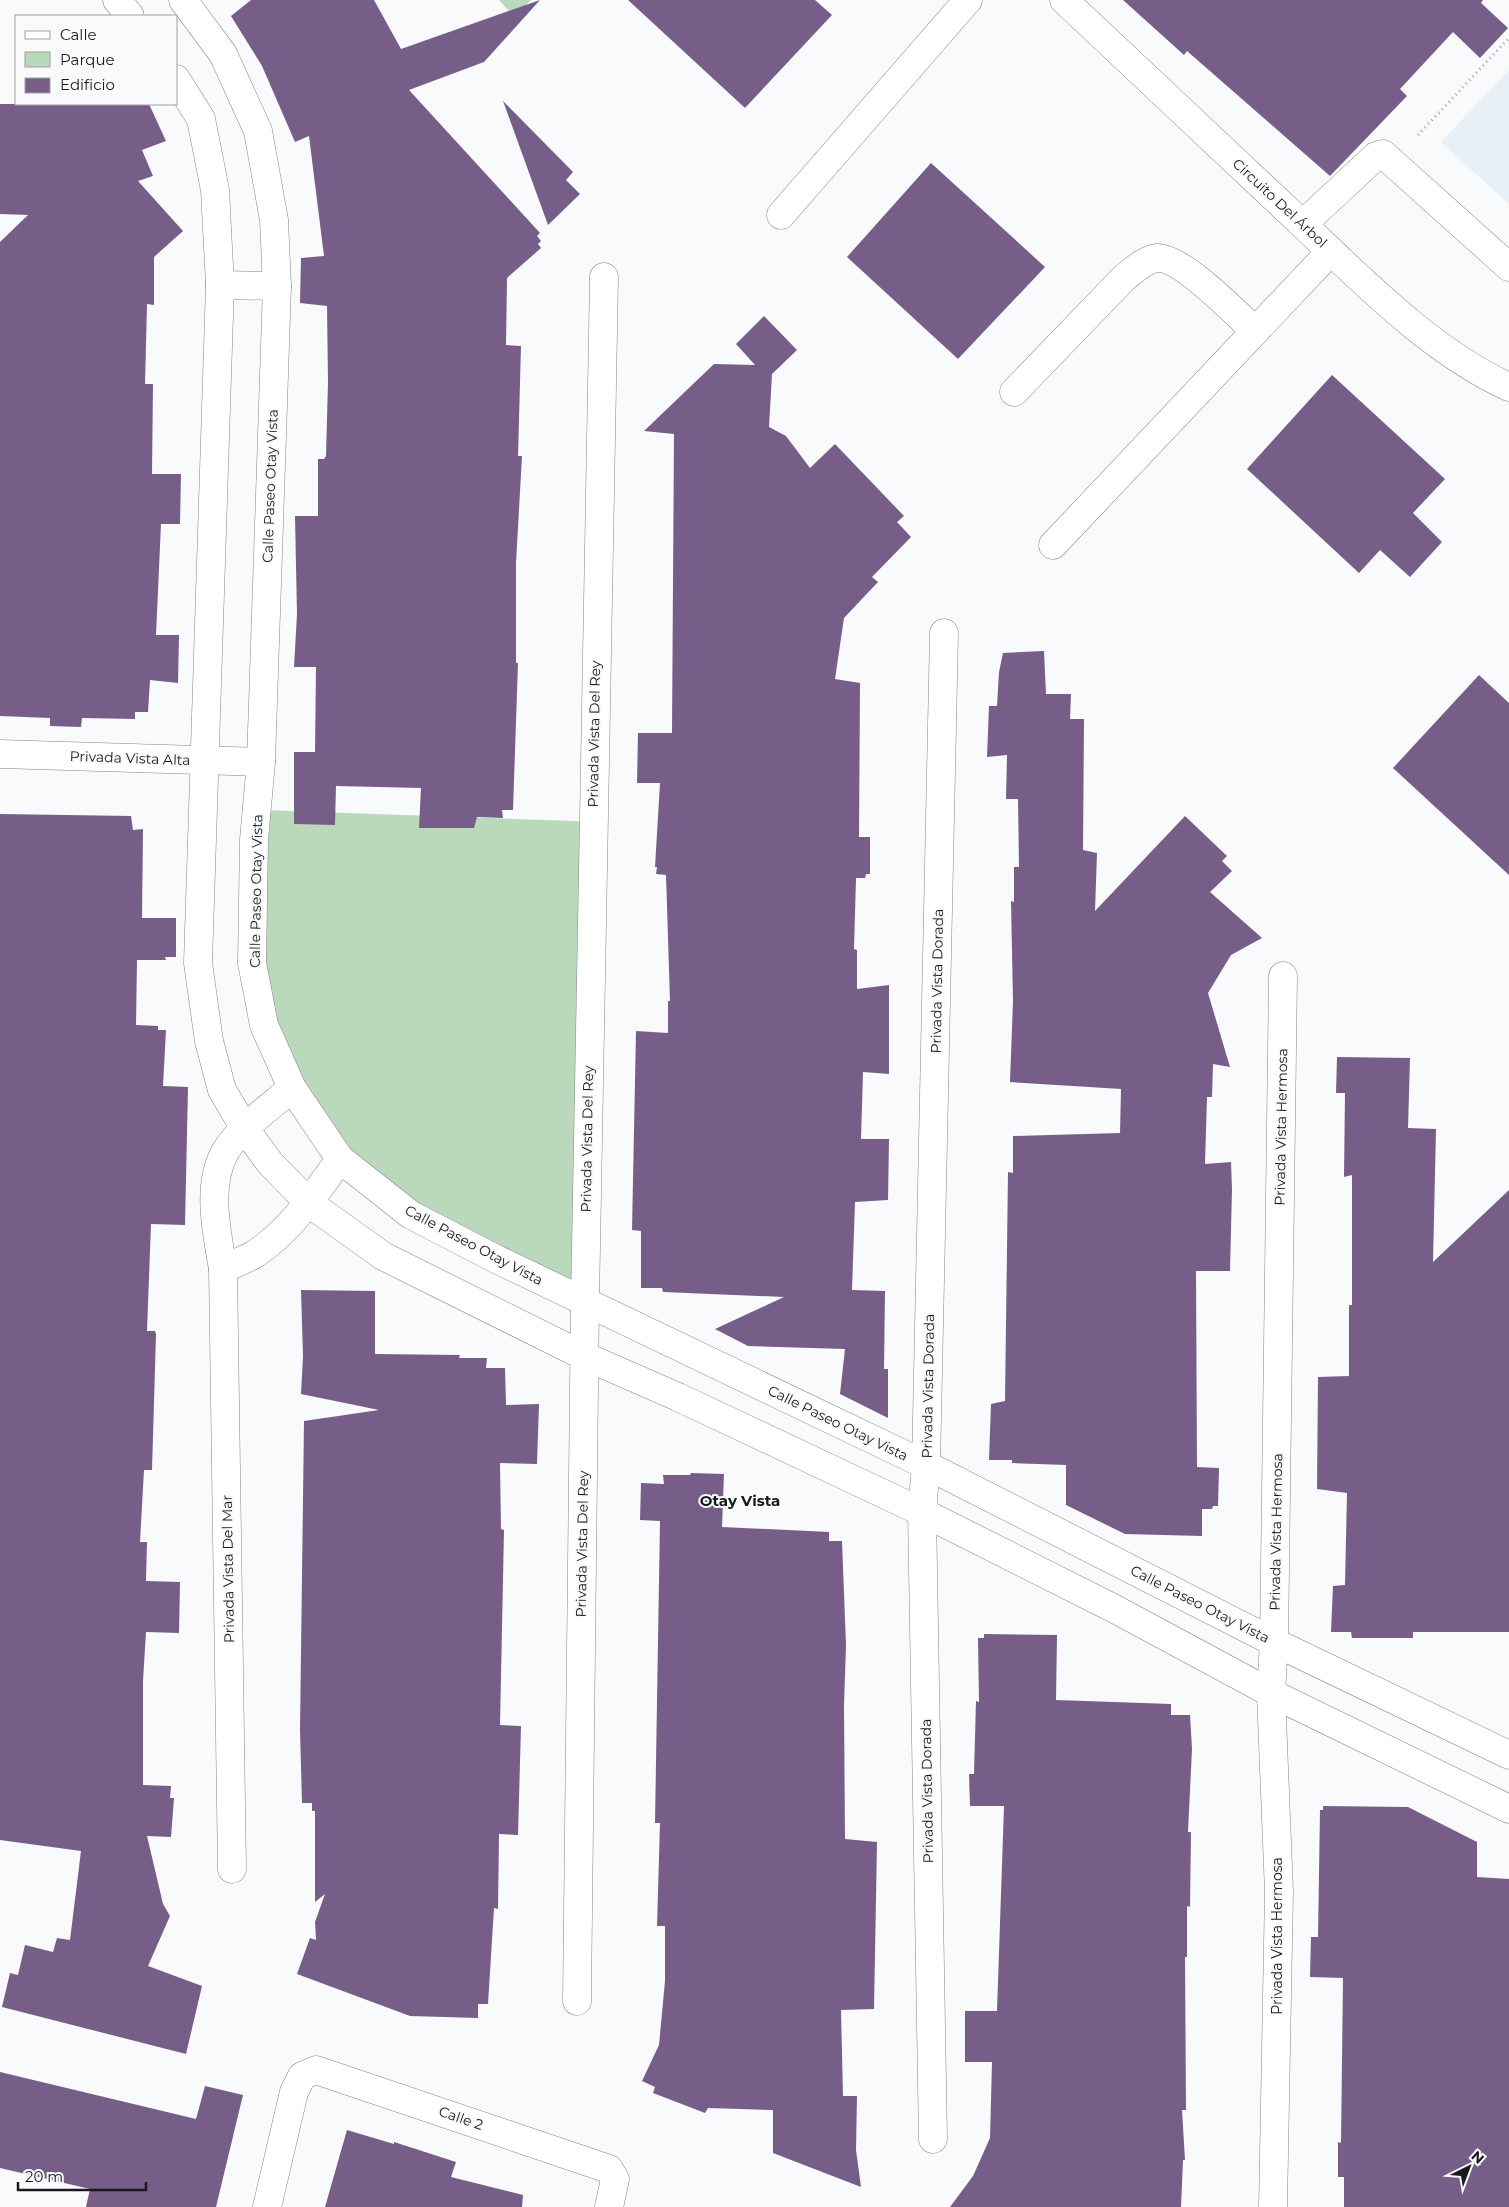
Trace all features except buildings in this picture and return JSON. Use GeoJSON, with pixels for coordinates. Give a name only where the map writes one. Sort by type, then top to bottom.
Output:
{"type":"FeatureCollection","features":[{"type":"Feature","properties":{"kind":"street"},"geometry":{"type":"LineString","coordinates":[[117,0],[129,15]]}},
{"type":"Feature","properties":{"kind":"street","name":"Calle Paseo Otay Vista"},"geometry":{"type":"LineString","coordinates":[[183,0],[223,54],[258,131],[274,220],[277,286],[261,762],[254,840],[252,963],[264,1024],[292,1088],[340,1159],[411,1215],[494,1258],[926,1466],[1274,1642],[1509,1755]]}},
{"type":"Feature","properties":{"kind":"street"},"geometry":{"type":"LineString","coordinates":[[781,215],[968,0]]}},
{"type":"Feature","properties":{"kind":"street","name":"Circuito Del Árbol"},"geometry":{"type":"LineString","coordinates":[[1064,0],[1302,224],[1412,324],[1450,354],[1509,387]]}},
{"type":"Feature","properties":{"kind":"street"},"geometry":{"type":"LineString","coordinates":[[178,81],[201,119],[215,190],[220,285],[203,760],[198,963],[209,1041],[222,1090],[245,1129],[270,1163],[309,1202],[383,1256],[584,1356],[678,1397],[922,1512],[1113,1608],[1271,1693],[1509,1809]]}},
{"type":"Feature","properties":{"kind":"street"},"geometry":{"type":"LineString","coordinates":[[1302,224],[1376,156],[1383,154],[1394,161],[1509,267]]}},
{"type":"Feature","properties":{"kind":"street"},"geometry":{"type":"LineString","coordinates":[[1053,545],[1332,251]]}},
{"type":"Feature","properties":{"kind":"street"},"geometry":{"type":"LineString","coordinates":[[1014,392],[1124,278],[1141,263],[1158,258],[1182,266],[1255,331]]}},
{"type":"Feature","properties":{"kind":"street","name":"Privada Vista Del Rey"},"geometry":{"type":"LineString","coordinates":[[577,2001],[584,1301],[604,277]]}},
{"type":"Feature","properties":{"kind":"street"},"geometry":{"type":"LineString","coordinates":[[220,285],[277,286]]}},
{"type":"Feature","properties":{"kind":"street","name":"Privada Vista Dorada"},"geometry":{"type":"LineString","coordinates":[[933,2139],[922,1512],[926,1466],[944,633]]}},
{"type":"Feature","properties":{"kind":"street","name":"Privada Vista Alta"},"geometry":{"type":"LineString","coordinates":[[0,754],[261,762]]}},
{"type":"Feature","properties":{"kind":"street","name":"Privada Vista Hermosa"},"geometry":{"type":"LineString","coordinates":[[1273,2207],[1279,1892],[1271,1693],[1274,1642],[1283,976]]}},
{"type":"Feature","properties":{"kind":"street","name":"Privada Vista Del Mar"},"geometry":{"type":"LineString","coordinates":[[232,1869],[223,1269],[213,1214],[218,1174],[225,1152],[245,1129],[292,1088]]}},
{"type":"Feature","properties":{"kind":"street"},"geometry":{"type":"LineString","coordinates":[[223,1269],[254,1254],[275,1238],[309,1202],[340,1159]]}},
{"type":"Feature","properties":{"kind":"street","name":"Calle 2"},"geometry":{"type":"LineString","coordinates":[[267,2207],[294,2092],[302,2076],[316,2070],[609,2169],[615,2179],[609,2207]]}},
{"type":"Feature","properties":{"kind":"path"},"geometry":{"type":"LineString","coordinates":[[1394,161],[1509,38]]}},
{"type":"Feature","properties":{"kind":"shaded area"},"geometry":{"type":"Polygon","coordinates":[[[1509,70],[1509,204],[1441,142],[1509,70]]]}},
{"type":"Feature","properties":{"kind":"green space"},"geometry":{"type":"Polygon","coordinates":[[[499,0],[531,0],[514,17],[499,0]]]}},
{"type":"Feature","properties":{"kind":"green space"},"geometry":{"type":"Polygon","coordinates":[[[263,810],[601,822],[585,1301],[340,1159],[264,1025],[263,810]]]}},
{"type":"Feature","properties":{"kind":"district","name":"Otay Vista"},"geometry":{"type":"Point","coordinates":[740,1500]}}]}
